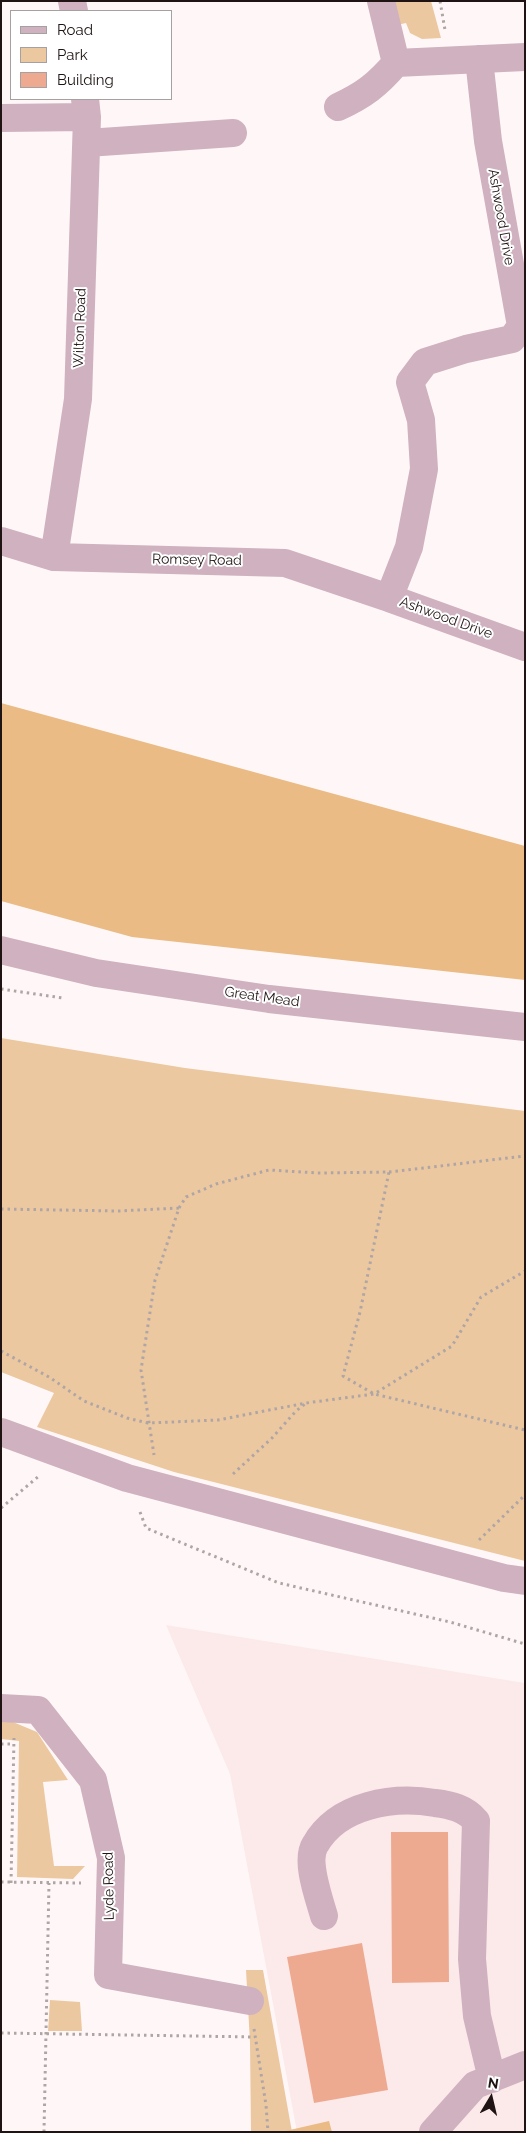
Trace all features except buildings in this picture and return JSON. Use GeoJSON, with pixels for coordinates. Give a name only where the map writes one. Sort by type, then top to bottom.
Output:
{"type":"FeatureCollection","features":[{"type":"Feature","properties":{"kind":"street"},"geometry":{"type":"LineString","coordinates":[[381,1],[396,63]]}},
{"type":"Feature","properties":{"kind":"street"},"geometry":{"type":"LineString","coordinates":[[338,107],[362,96],[379,83],[396,63],[525,57]]}},
{"type":"Feature","properties":{"kind":"street","name":"Ashwood Drive"},"geometry":{"type":"LineString","coordinates":[[479,59],[488,142],[521,326],[512,339],[466,349],[425,362],[410,382],[420,420],[424,469],[409,547],[389,598],[525,647]]}},
{"type":"Feature","properties":{"kind":"street"},"geometry":{"type":"LineString","coordinates":[[1,118],[86,119],[233,133]]}},
{"type":"Feature","properties":{"kind":"street","name":"Wilton Road"},"geometry":{"type":"LineString","coordinates":[[54,557],[78,399],[86,119]]}},
{"type":"Feature","properties":{"kind":"street","name":"Romsey Road"},"geometry":{"type":"LineString","coordinates":[[1,541],[54,557],[285,563],[389,598]]}},
{"type":"Feature","properties":{"kind":"street","name":"Great Mead"},"geometry":{"type":"LineString","coordinates":[[1,950],[96,973],[269,999],[525,1027]]}},
{"type":"Feature","properties":{"kind":"street"},"geometry":{"type":"LineString","coordinates":[[1,1432],[136,1480],[504,1578],[525,1581]]}},
{"type":"Feature","properties":{"kind":"street","name":"Lyde Road"},"geometry":{"type":"LineString","coordinates":[[8,1708],[38,1710],[93,1780],[111,1858],[108,1975],[250,2001]]}},
{"type":"Feature","properties":{"kind":"street"},"geometry":{"type":"LineString","coordinates":[[324,1916],[311,1870],[314,1846],[341,1818],[376,1803],[414,1799],[448,1805],[467,1811],[476,1821],[472,1959],[477,2016],[492,2079]]}},
{"type":"Feature","properties":{"kind":"street"},"geometry":{"type":"LineString","coordinates":[[433,2132],[475,2085],[525,2066]]}},
{"type":"Feature","properties":{"kind":"path"},"geometry":{"type":"LineString","coordinates":[[525,1156],[388,1172],[318,1173],[269,1170],[216,1184],[186,1197],[179,1208],[155,1280],[141,1370],[158,1476],[136,1480],[138,1505],[146,1528],[279,1584],[450,1622],[525,1644]]}},
{"type":"Feature","properties":{"kind":"path"},"geometry":{"type":"LineString","coordinates":[[388,1172],[360,1312],[343,1376],[374,1394],[525,1430]]}},
{"type":"Feature","properties":{"kind":"path"},"geometry":{"type":"LineString","coordinates":[[1,1208],[118,1211],[179,1208]]}},
{"type":"Feature","properties":{"kind":"path"},"geometry":{"type":"LineString","coordinates":[[1,1351],[49,1377],[84,1401],[127,1418],[148,1422],[218,1420],[306,1403],[374,1394],[452,1346],[481,1297],[525,1271]]}},
{"type":"Feature","properties":{"kind":"path"},"geometry":{"type":"LineString","coordinates":[[212,1500],[221,1484],[246,1464],[296,1411],[306,1403]]}},
{"type":"Feature","properties":{"kind":"path"},"geometry":{"type":"LineString","coordinates":[[1,1508],[64,1455]]}},
{"type":"Feature","properties":{"kind":"path"},"geometry":{"type":"LineString","coordinates":[[8,1708],[14,1744],[11,1882]]}},
{"type":"Feature","properties":{"kind":"path"},"geometry":{"type":"LineString","coordinates":[[1,1744],[14,1744]]}},
{"type":"Feature","properties":{"kind":"path"},"geometry":{"type":"LineString","coordinates":[[1,1882],[110,1883]]}},
{"type":"Feature","properties":{"kind":"path"},"geometry":{"type":"LineString","coordinates":[[44,2132],[49,1883]]}},
{"type":"Feature","properties":{"kind":"path"},"geometry":{"type":"LineString","coordinates":[[250,2001],[266,2105],[268,2132]]}},
{"type":"Feature","properties":{"kind":"path"},"geometry":{"type":"LineString","coordinates":[[1,2033],[255,2037]]}},
{"type":"Feature","properties":{"kind":"shaded area"},"geometry":{"type":"Polygon","coordinates":[[[1,703],[525,846],[525,980],[132,937],[1,901],[1,703]]]}},
{"type":"Feature","properties":{"kind":"shaded area"},"geometry":{"type":"Polygon","coordinates":[[[166,1625],[525,1683],[525,2132],[297,2132],[230,1774],[166,1625]]]}},
{"type":"Feature","properties":{"kind":"shaded area"},"geometry":{"type":"Polygon","coordinates":[[[329,2121],[332,2132],[281,2132],[329,2121]]]}},
{"type":"Feature","properties":{"kind":"green space"},"geometry":{"type":"Polygon","coordinates":[[[385,1],[431,1],[441,38],[422,39],[410,33],[406,23],[392,26],[385,1]]]}},
{"type":"Feature","properties":{"kind":"green space"},"geometry":{"type":"Polygon","coordinates":[[[1,1038],[185,1068],[525,1111],[525,1561],[174,1472],[37,1427],[54,1393],[1,1372],[1,1038]]]}},
{"type":"Feature","properties":{"kind":"green space"},"geometry":{"type":"Polygon","coordinates":[[[1,1717],[37,1732],[68,1780],[43,1782],[54,1866],[85,1866],[73,1879],[17,1877],[19,1741],[1,1739],[1,1717]]]}},
{"type":"Feature","properties":{"kind":"green space"},"geometry":{"type":"Polygon","coordinates":[[[246,1970],[263,1970],[292,2132],[251,2132],[250,2043],[246,1970]]]}},
{"type":"Feature","properties":{"kind":"green space"},"geometry":{"type":"Polygon","coordinates":[[[50,2000],[80,2002],[82,2031],[48,2031],[50,2000]]]}}]}
